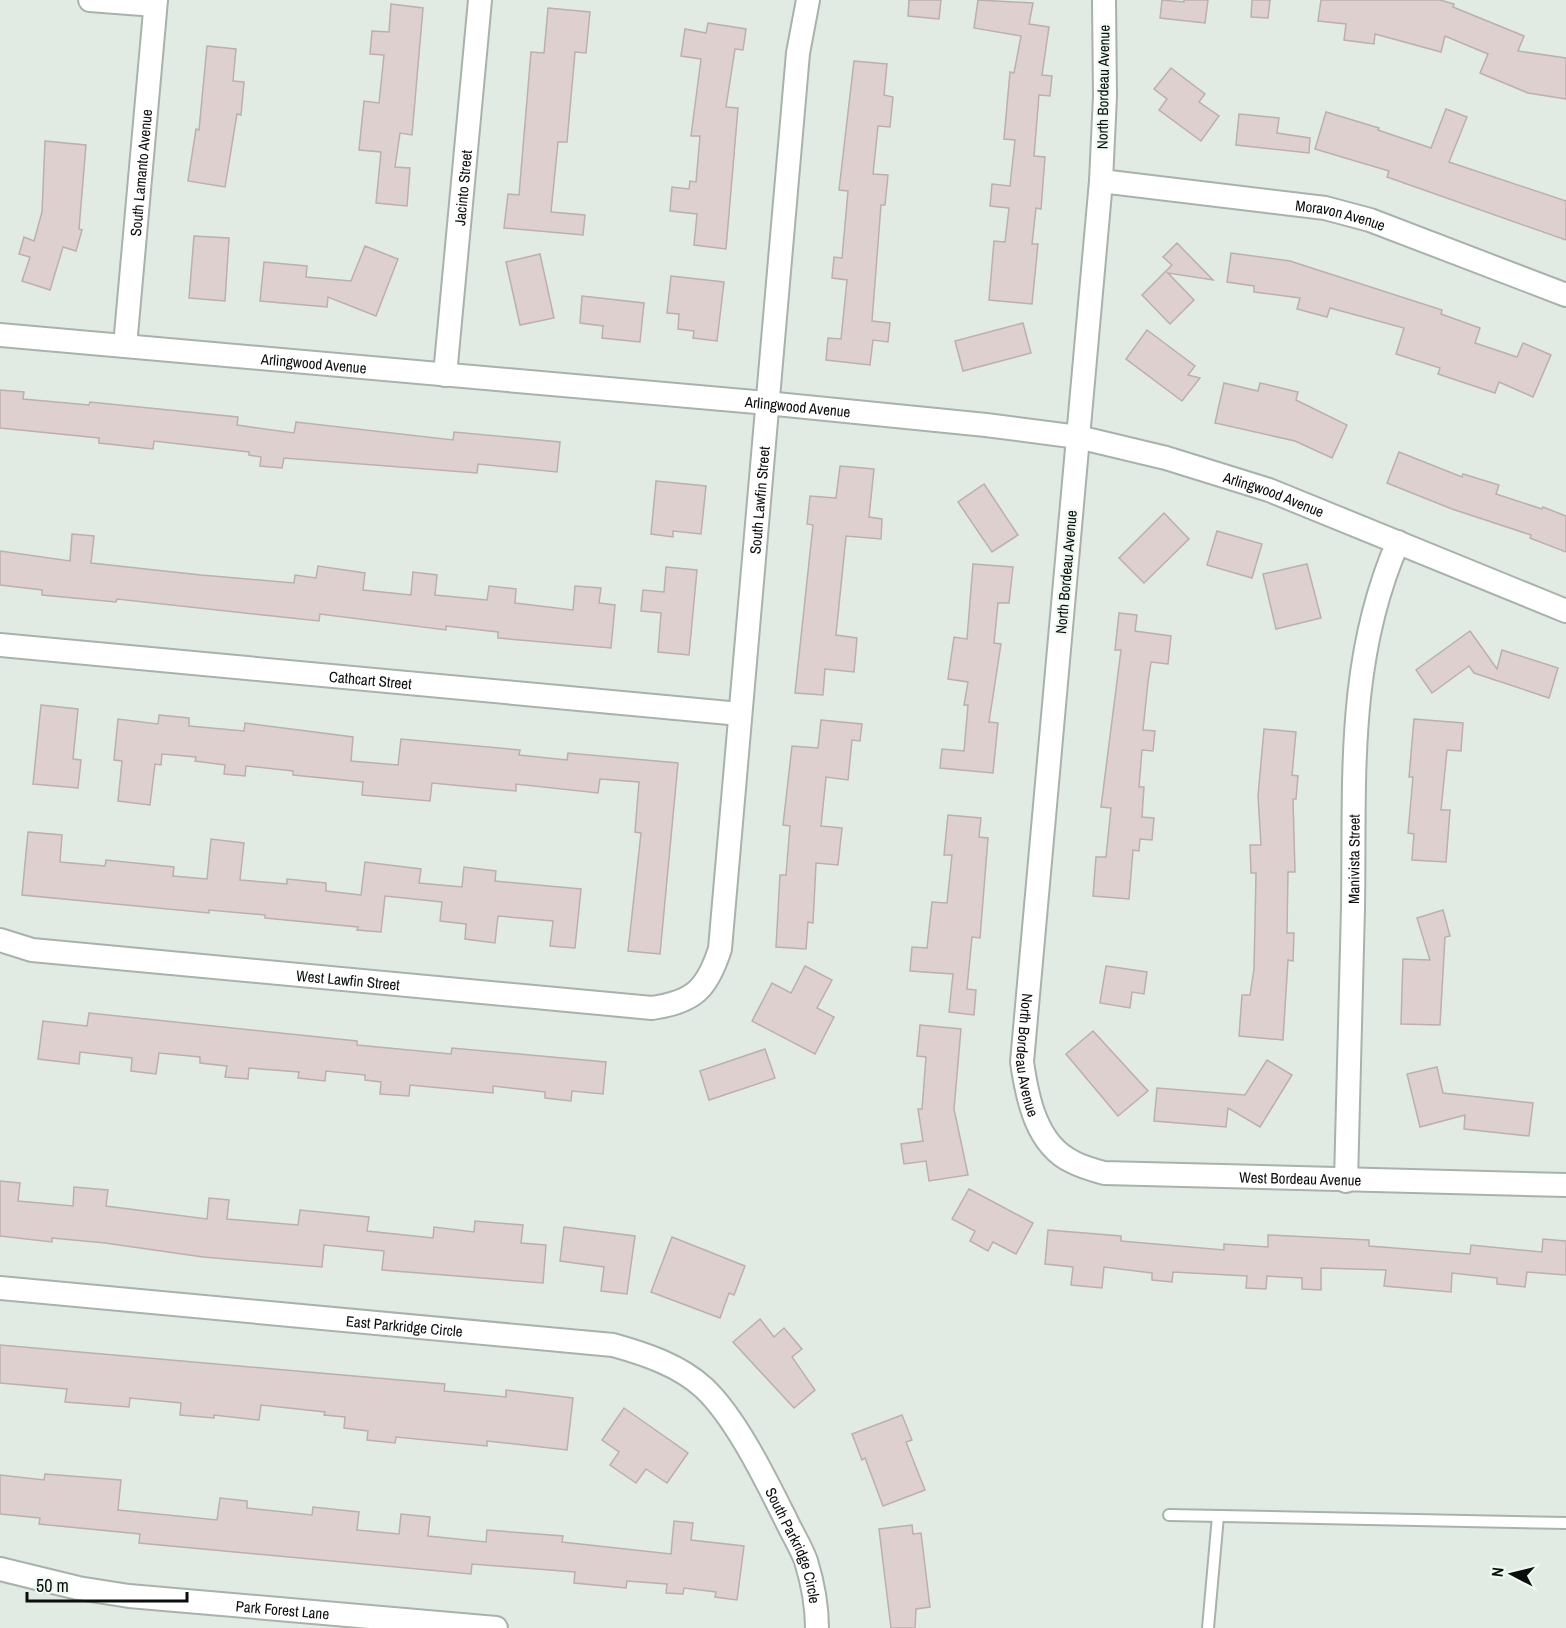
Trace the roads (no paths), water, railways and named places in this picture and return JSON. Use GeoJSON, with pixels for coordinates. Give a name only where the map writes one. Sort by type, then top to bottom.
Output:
{"type":"FeatureCollection","features":[{"type":"Feature","properties":{"kind":"street"},"geometry":{"type":"LineString","coordinates":[[90,0],[155,3]]}},
{"type":"Feature","properties":{"kind":"street","name":"Jacinto Street"},"geometry":{"type":"LineString","coordinates":[[445,375],[480,0]]}},
{"type":"Feature","properties":{"kind":"street","name":"South Lawfin Street"},"geometry":{"type":"LineString","coordinates":[[696,994],[711,975],[720,948],[798,53],[808,0]]}},
{"type":"Feature","properties":{"kind":"street","name":"North Bordeau Avenue"},"geometry":{"type":"LineString","coordinates":[[1046,1138],[1031,1107],[1022,1062],[1101,181],[1105,96],[1104,0]]}},
{"type":"Feature","properties":{"kind":"street","name":"South Lamanto Avenue"},"geometry":{"type":"LineString","coordinates":[[125,346],[155,3]]}},
{"type":"Feature","properties":{"kind":"street","name":"Moravon Avenue"},"geometry":{"type":"LineString","coordinates":[[1101,181],[1325,208],[1370,220],[1566,295]]}},
{"type":"Feature","properties":{"kind":"street","name":"Arlingwood Avenue"},"geometry":{"type":"LineString","coordinates":[[0,334],[766,403],[987,425],[1078,437],[1166,458],[1269,490],[1566,611]]}},
{"type":"Feature","properties":{"kind":"street","name":"Manivista Street"},"geometry":{"type":"LineString","coordinates":[[1346,1181],[1353,909],[1353,751],[1361,667],[1377,600],[1398,542]]}},
{"type":"Feature","properties":{"kind":"street","name":"Cathcart Street"},"geometry":{"type":"LineString","coordinates":[[0,645],[740,714]]}},
{"type":"Feature","properties":{"kind":"street","name":"West Lawfin Street"},"geometry":{"type":"LineString","coordinates":[[0,940],[32,950],[652,1008],[677,1005],[696,994]]}},
{"type":"Feature","properties":{"kind":"street","name":"West Bordeau Avenue"},"geometry":{"type":"LineString","coordinates":[[1046,1138],[1070,1161],[1104,1173],[1566,1185]]}},
{"type":"Feature","properties":{"kind":"street","name":"East Parkridge Circle"},"geometry":{"type":"LineString","coordinates":[[0,1288],[613,1345],[644,1354],[675,1368],[704,1388],[727,1416],[757,1466]]}},
{"type":"Feature","properties":{"kind":"street","name":"South Parkridge Circle"},"geometry":{"type":"LineString","coordinates":[[757,1466],[805,1558],[818,1603],[817,1628]]}},
{"type":"Feature","properties":{"kind":"street","name":"Park Forest Lane"},"geometry":{"type":"LineString","coordinates":[[0,1569],[78,1588],[129,1596],[496,1628]]}},
{"type":"Feature","properties":{"kind":"lane"},"geometry":{"type":"LineString","coordinates":[[1169,1515],[1566,1523]]}},
{"type":"Feature","properties":{"kind":"lane"},"geometry":{"type":"LineString","coordinates":[[1208,1628],[1218,1516]]}}]}
